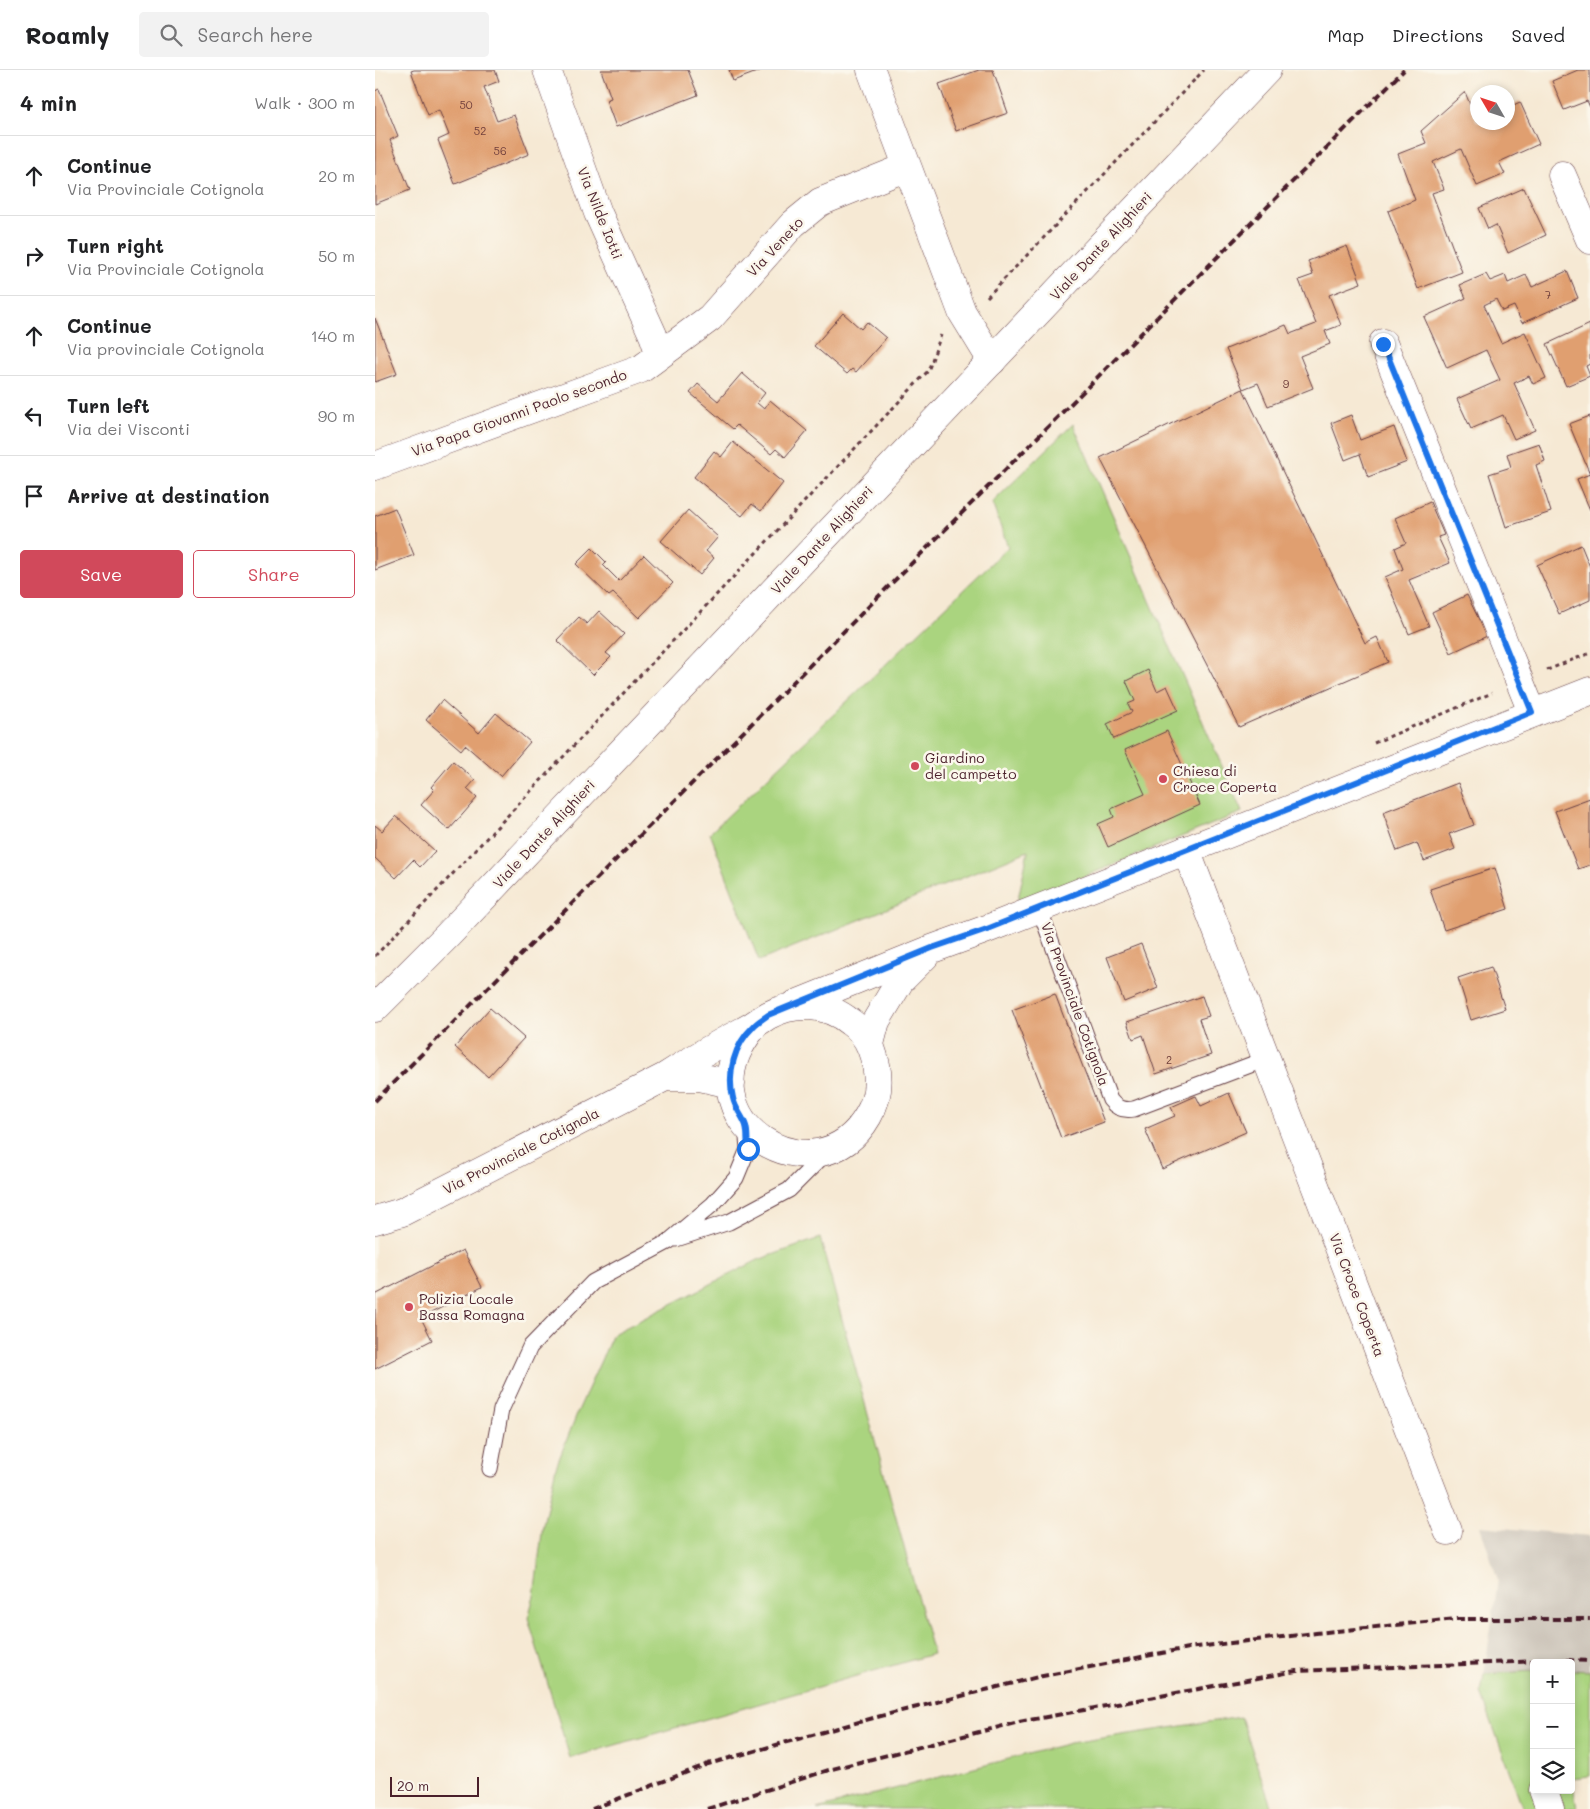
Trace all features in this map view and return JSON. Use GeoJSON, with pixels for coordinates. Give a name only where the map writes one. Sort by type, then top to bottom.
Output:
{"type":"FeatureCollection","features":[{"type":"Feature","properties":{"kind":"street","name":"Via Nilde Iotti"},"geometry":{"type":"LineString","coordinates":[[547,70],[598,213],[653,334],[660,354]]}},
{"type":"Feature","properties":{"kind":"street"},"geometry":{"type":"LineString","coordinates":[[871,70],[963,312],[992,361]]}},
{"type":"Feature","properties":{"kind":"street","name":"Viale Dante Alighieri"},"geometry":{"type":"LineString","coordinates":[[375,1008],[455,928],[1267,70]]}},
{"type":"Feature","properties":{"kind":"street","name":"Via Veneto"},"geometry":{"type":"LineString","coordinates":[[660,354],[710,318],[793,224],[820,202],[907,167]]}},
{"type":"Feature","properties":{"kind":"street"},"geometry":{"type":"LineString","coordinates":[[1562,176],[1590,240]]}},
{"type":"Feature","properties":{"kind":"street"},"geometry":{"type":"LineString","coordinates":[[1383,344],[1532,712]]}},
{"type":"Feature","properties":{"kind":"street","name":"Via Papa Giovanni Paolo secondo"},"geometry":{"type":"LineString","coordinates":[[375,466],[641,369],[660,354]]}},
{"type":"Feature","properties":{"kind":"street","name":"Via Provinciale Cotignola"},"geometry":{"type":"LineString","coordinates":[[375,1220],[402,1212],[665,1077],[702,1052],[753,1026],[768,1015],[932,948],[1039,908],[1532,712],[1590,691]]}},
{"type":"Feature","properties":{"kind":"street","name":"Via Croce Coperta"},"geometry":{"type":"LineString","coordinates":[[1186,850],[1448,1531]]}},
{"type":"Feature","properties":{"kind":"street"},"geometry":{"type":"LineString","coordinates":[[870,1044],[876,1021],[900,981],[932,948]]}},
{"type":"Feature","properties":{"kind":"street","name":"Via Provinciale Cotignola"},"geometry":{"type":"LineString","coordinates":[[753,1026],[735,1053],[731,1068],[731,1084],[736,1106],[746,1126],[759,1139],[775,1148],[793,1153],[811,1154],[829,1150],[848,1140],[863,1125],[874,1106],[879,1085],[877,1064],[870,1044],[858,1028],[843,1016],[824,1008],[805,1005],[785,1008]]}},
{"type":"Feature","properties":{"kind":"street","name":"Via Provinciale Cotignola"},"geometry":{"type":"LineString","coordinates":[[665,1077],[700,1077],[731,1084]]}},
{"type":"Feature","properties":{"kind":"street"},"geometry":{"type":"LineString","coordinates":[[1544,1794],[1550,1809]]}},
{"type":"Feature","properties":{"kind":"lane","name":"Via Provinciale Cotignola"},"geometry":{"type":"LineString","coordinates":[[1039,908],[1110,1100],[1120,1109],[1133,1109],[1266,1059]]}},
{"type":"Feature","properties":{"kind":"lane"},"geometry":{"type":"LineString","coordinates":[[668,1242],[713,1204],[736,1178],[748,1149],[746,1126]]}},
{"type":"Feature","properties":{"kind":"lane"},"geometry":{"type":"LineString","coordinates":[[490,1469],[501,1410],[530,1347],[593,1282],[668,1242],[729,1222],[789,1190],[829,1150]]}},
{"type":"Feature","properties":{"kind":"path"},"geometry":{"type":"LineString","coordinates":[[983,301],[1204,70]]}},
{"type":"Feature","properties":{"kind":"path"},"geometry":{"type":"LineString","coordinates":[[375,956],[928,371],[943,329]]}},
{"type":"Feature","properties":{"kind":"shaded area"},"geometry":{"type":"Polygon","coordinates":[[[1480,1526],[1590,1536],[1590,1671],[1575,1670],[1575,1659],[1530,1659],[1530,1671],[1484,1674],[1498,1580],[1480,1526]]]}},
{"type":"Feature","properties":{"kind":"green space"},"geometry":{"type":"Polygon","coordinates":[[[1073,424],[1242,812],[1017,904],[1028,851],[759,961],[710,833],[1008,547],[992,503],[1073,424]]]}},
{"type":"Feature","properties":{"kind":"green space"},"geometry":{"type":"Polygon","coordinates":[[[820,1238],[933,1654],[570,1758],[528,1618],[534,1596],[543,1525],[556,1467],[578,1411],[613,1334],[758,1260],[820,1238]]]}},
{"type":"Feature","properties":{"kind":"green space"},"geometry":{"type":"Polygon","coordinates":[[[1575,1670],[1590,1671],[1590,1776],[1575,1778],[1575,1670]]]}},
{"type":"Feature","properties":{"kind":"green space"},"geometry":{"type":"Polygon","coordinates":[[[1530,1671],[1530,1794],[1575,1794],[1577,1809],[1523,1809],[1481,1693],[1484,1674],[1530,1671]]]}},
{"type":"Feature","properties":{"kind":"green space"},"geometry":{"type":"Polygon","coordinates":[[[1241,1717],[1272,1809],[817,1809],[1070,1743],[1241,1717]]]}},
{"type":"Feature","properties":{"kind":"building"},"geometry":{"type":"Polygon","coordinates":[[[495,70],[499,81],[484,87],[497,121],[514,115],[529,154],[455,184],[438,140],[449,135],[439,110],[428,115],[411,71],[495,70]]]}},
{"type":"Feature","properties":{"kind":"building"},"geometry":{"type":"Polygon","coordinates":[[[601,70],[688,70],[698,95],[616,127],[606,100],[611,98],[601,70]]]}},
{"type":"Feature","properties":{"kind":"building"},"geometry":{"type":"Polygon","coordinates":[[[729,70],[762,70],[733,81],[729,70]]]}},
{"type":"Feature","properties":{"kind":"building"},"geometry":{"type":"Polygon","coordinates":[[[979,70],[993,70],[1008,113],[956,131],[939,84],[979,70]]]}},
{"type":"Feature","properties":{"kind":"building"},"geometry":{"type":"Polygon","coordinates":[[[1578,70],[1590,70],[1590,107],[1587,101],[1564,110],[1552,81],[1578,70]]]}},
{"type":"Feature","properties":{"kind":"building"},"geometry":{"type":"Polygon","coordinates":[[[379,89],[398,136],[390,140],[410,190],[375,204],[375,91],[379,89]]]}},
{"type":"Feature","properties":{"kind":"building"},"geometry":{"type":"Polygon","coordinates":[[[1465,92],[1470,104],[1470,130],[1515,130],[1515,104],[1520,102],[1539,144],[1499,162],[1505,174],[1477,186],[1461,149],[1433,162],[1444,189],[1432,193],[1462,272],[1418,289],[1388,211],[1415,200],[1398,154],[1426,143],[1421,131],[1465,92]]]}},
{"type":"Feature","properties":{"kind":"building"},"geometry":{"type":"Polygon","coordinates":[[[1524,188],[1546,235],[1508,253],[1496,225],[1488,229],[1479,208],[1524,188]]]}},
{"type":"Feature","properties":{"kind":"building"},"geometry":{"type":"Polygon","coordinates":[[[1347,246],[1361,283],[1329,295],[1341,325],[1325,331],[1330,344],[1300,356],[1313,388],[1268,406],[1258,383],[1243,389],[1226,349],[1286,325],[1290,334],[1316,324],[1299,280],[1313,275],[1308,261],[1347,246]]]}},
{"type":"Feature","properties":{"kind":"building"},"geometry":{"type":"Polygon","coordinates":[[[1567,271],[1578,298],[1522,323],[1514,306],[1502,311],[1496,299],[1484,305],[1501,343],[1525,332],[1546,378],[1533,384],[1529,376],[1514,383],[1535,430],[1514,439],[1503,415],[1471,429],[1457,399],[1500,380],[1486,350],[1447,368],[1424,317],[1466,298],[1460,285],[1486,274],[1490,281],[1505,275],[1508,283],[1526,275],[1532,287],[1567,271]]]}},
{"type":"Feature","properties":{"kind":"building"},"geometry":{"type":"Polygon","coordinates":[[[843,313],[861,329],[867,322],[886,338],[856,372],[852,369],[847,374],[814,346],[843,313]]]}},
{"type":"Feature","properties":{"kind":"building"},"geometry":{"type":"Polygon","coordinates":[[[375,318],[397,374],[375,382],[375,318]]]}},
{"type":"Feature","properties":{"kind":"building"},"geometry":{"type":"Polygon","coordinates":[[[1590,324],[1590,364],[1586,366],[1590,376],[1566,386],[1547,344],[1590,324]]]}},
{"type":"Feature","properties":{"kind":"building"},"geometry":{"type":"Polygon","coordinates":[[[742,373],[765,393],[757,403],[764,409],[770,400],[807,431],[785,457],[776,449],[771,454],[737,425],[733,429],[690,393],[698,384],[718,401],[742,373]]]}},
{"type":"Feature","properties":{"kind":"building"},"geometry":{"type":"Polygon","coordinates":[[[1243,389],[1365,643],[1377,637],[1388,662],[1239,727],[1100,458],[1243,389]]]}},
{"type":"Feature","properties":{"kind":"building"},"geometry":{"type":"Polygon","coordinates":[[[1351,415],[1360,440],[1394,427],[1407,462],[1368,477],[1360,454],[1345,460],[1331,423],[1351,415]]]}},
{"type":"Feature","properties":{"kind":"building"},"geometry":{"type":"Polygon","coordinates":[[[1590,416],[1590,474],[1569,424],[1590,416]]]}},
{"type":"Feature","properties":{"kind":"building"},"geometry":{"type":"Polygon","coordinates":[[[733,442],[783,483],[761,511],[752,504],[742,516],[694,477],[714,451],[721,457],[733,442]]]}},
{"type":"Feature","properties":{"kind":"building"},"geometry":{"type":"Polygon","coordinates":[[[1539,443],[1545,461],[1536,465],[1551,512],[1506,527],[1489,474],[1511,467],[1507,454],[1539,443]]]}},
{"type":"Feature","properties":{"kind":"building"},"geometry":{"type":"Polygon","coordinates":[[[1590,474],[1590,510],[1577,479],[1590,474]]]}},
{"type":"Feature","properties":{"kind":"building"},"geometry":{"type":"Polygon","coordinates":[[[1430,502],[1444,535],[1438,537],[1450,563],[1409,580],[1429,626],[1409,634],[1385,577],[1403,569],[1395,548],[1406,543],[1395,518],[1430,502]]]}},
{"type":"Feature","properties":{"kind":"building"},"geometry":{"type":"Polygon","coordinates":[[[395,508],[414,555],[375,570],[375,516],[395,508]]]}},
{"type":"Feature","properties":{"kind":"building"},"geometry":{"type":"Polygon","coordinates":[[[688,510],[718,537],[706,551],[714,558],[700,575],[661,541],[688,510]]]}},
{"type":"Feature","properties":{"kind":"building"},"geometry":{"type":"Polygon","coordinates":[[[1581,545],[1590,567],[1590,600],[1559,614],[1537,565],[1581,545]]]}},
{"type":"Feature","properties":{"kind":"building"},"geometry":{"type":"Polygon","coordinates":[[[592,548],[606,562],[603,565],[619,581],[644,555],[673,583],[639,618],[613,593],[609,596],[576,564],[592,548]]]}},
{"type":"Feature","properties":{"kind":"building"},"geometry":{"type":"Polygon","coordinates":[[[1467,595],[1487,636],[1451,653],[1432,612],[1467,595]]]}},
{"type":"Feature","properties":{"kind":"building"},"geometry":{"type":"Polygon","coordinates":[[[599,611],[624,634],[606,653],[611,657],[593,675],[557,640],[579,617],[587,624],[599,611]]]}},
{"type":"Feature","properties":{"kind":"building"},"geometry":{"type":"Polygon","coordinates":[[[1148,670],[1157,691],[1167,686],[1178,710],[1114,739],[1107,724],[1132,712],[1128,704],[1135,701],[1126,681],[1148,670]]]}},
{"type":"Feature","properties":{"kind":"building"},"geometry":{"type":"Polygon","coordinates":[[[442,700],[479,733],[496,713],[530,742],[501,776],[465,745],[461,750],[426,720],[442,700]]]}},
{"type":"Feature","properties":{"kind":"building","name":"Chiesa di Croce Coperta"},"geometry":{"type":"Polygon","coordinates":[[[1167,731],[1200,805],[1108,847],[1098,824],[1114,817],[1111,809],[1145,794],[1125,750],[1167,731]]]}},
{"type":"Feature","properties":{"kind":"building"},"geometry":{"type":"Polygon","coordinates":[[[453,761],[475,780],[467,789],[477,798],[449,830],[421,805],[434,790],[431,787],[453,761]]]}},
{"type":"Feature","properties":{"kind":"building"},"geometry":{"type":"Polygon","coordinates":[[[1458,783],[1474,825],[1449,834],[1455,849],[1424,861],[1417,843],[1397,851],[1383,812],[1458,783]]]}},
{"type":"Feature","properties":{"kind":"building"},"geometry":{"type":"Polygon","coordinates":[[[1590,798],[1590,865],[1578,869],[1555,811],[1590,798]]]}},
{"type":"Feature","properties":{"kind":"building"},"geometry":{"type":"Polygon","coordinates":[[[396,816],[435,851],[420,867],[413,860],[396,878],[375,858],[375,825],[382,831],[396,816]]]}},
{"type":"Feature","properties":{"kind":"building"},"geometry":{"type":"Polygon","coordinates":[[[1495,868],[1508,909],[1444,930],[1430,889],[1495,868]]]}},
{"type":"Feature","properties":{"kind":"building"},"geometry":{"type":"Polygon","coordinates":[[[1141,944],[1158,988],[1124,1002],[1107,957],[1141,944]]]}},
{"type":"Feature","properties":{"kind":"building"},"geometry":{"type":"Polygon","coordinates":[[[1491,967],[1505,1009],[1471,1020],[1458,978],[1491,967]]]}},
{"type":"Feature","properties":{"kind":"building"},"geometry":{"type":"Polygon","coordinates":[[[1055,994],[1104,1122],[1061,1138],[1012,1010],[1055,994]]]}},
{"type":"Feature","properties":{"kind":"building"},"geometry":{"type":"Polygon","coordinates":[[[1202,996],[1209,1016],[1199,1019],[1211,1055],[1156,1074],[1143,1035],[1133,1039],[1127,1022],[1202,996]]]}},
{"type":"Feature","properties":{"kind":"building"},"geometry":{"type":"Polygon","coordinates":[[[490,1008],[524,1038],[488,1077],[455,1047],[490,1008]]]}},
{"type":"Feature","properties":{"kind":"building"},"geometry":{"type":"Polygon","coordinates":[[[1229,1093],[1246,1132],[1162,1169],[1145,1129],[1175,1116],[1171,1107],[1196,1096],[1201,1106],[1229,1093]]]}},
{"type":"Feature","properties":{"kind":"building","name":"Polizia Locale Bassa Romagna"},"geometry":{"type":"Polygon","coordinates":[[[463,1250],[482,1287],[421,1318],[432,1340],[375,1369],[375,1295],[463,1250]]]}},
{"type":"Feature","properties":{"kind":"railway"},"geometry":{"type":"LineString","coordinates":[[375,1101],[1404,70]]}},
{"type":"Feature","properties":{"kind":"railway"},"geometry":{"type":"LineString","coordinates":[[592,1809],[708,1764],[877,1717],[1038,1677],[1188,1648],[1456,1619],[1590,1619]]}},
{"type":"Feature","properties":{"kind":"railway"},"geometry":{"type":"LineString","coordinates":[[707,1809],[832,1769],[1019,1722],[1296,1671],[1564,1660],[1590,1661]]}},
{"type":"Feature","properties":{"kind":"place","name":"Giardino del campetto"},"geometry":{"type":"Point","coordinates":[915,766]}},
{"type":"Feature","properties":{"kind":"place","name":"Chiesa di Croce Coperta"},"geometry":{"type":"Point","coordinates":[1163,779]}},
{"type":"Feature","properties":{"kind":"place","name":"Polizia Locale Bassa Romagna"},"geometry":{"type":"Point","coordinates":[409,1307]}},
{"type":"Feature","properties":{"kind":"route"},"geometry":{"type":"LineString","coordinates":[[748,1149],[746,1126],[738,1113],[733,1099],[731,1068],[735,1053],[743,1039],[753,1026],[768,1015],[932,948],[987,929],[1532,712],[1383,344]]}}]}
